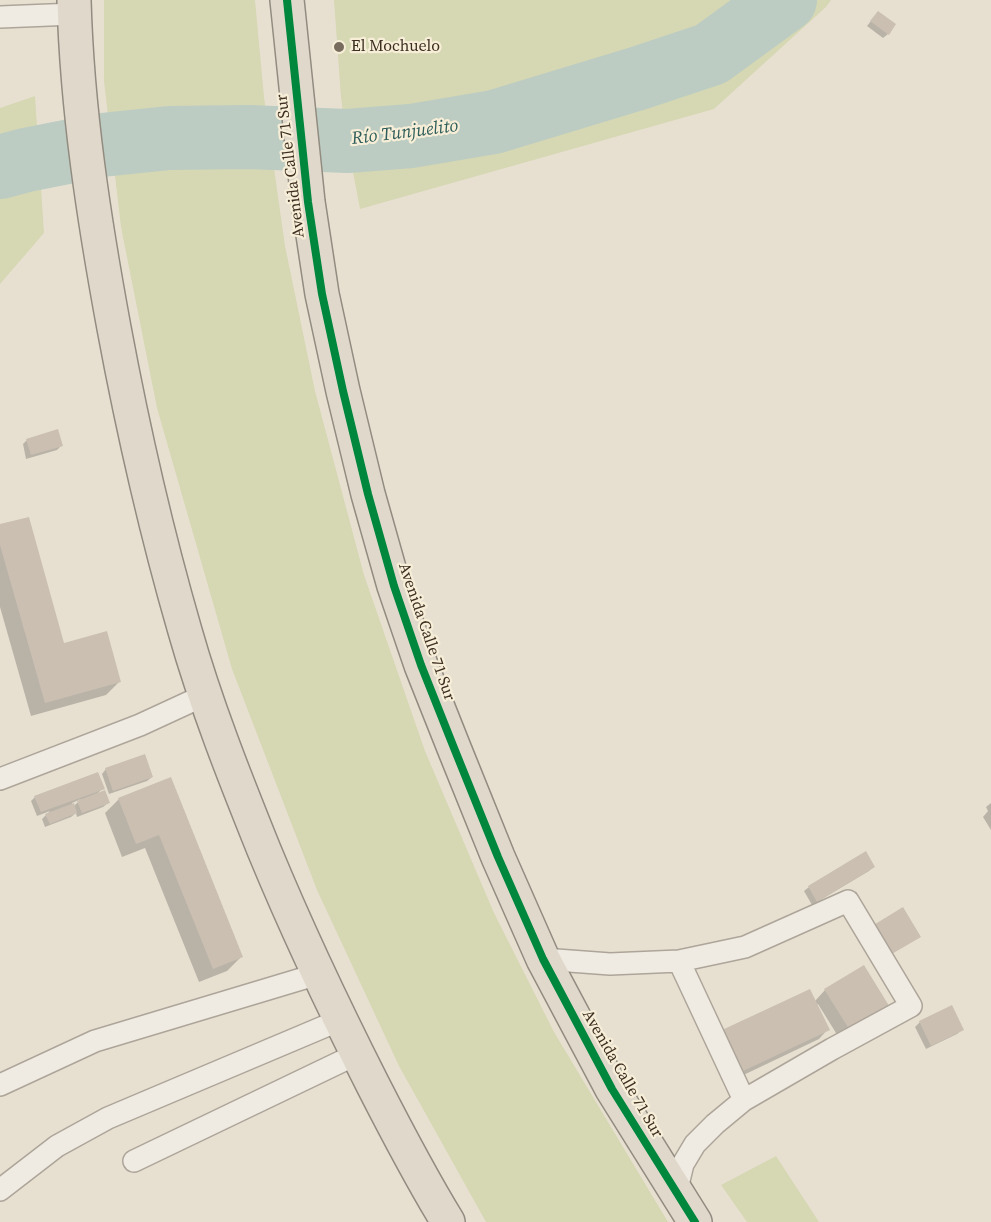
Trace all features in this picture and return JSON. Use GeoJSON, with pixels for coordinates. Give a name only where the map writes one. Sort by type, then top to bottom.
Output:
{"type":"FeatureCollection","features":[{"type":"Feature","properties":{"kind":"highway"},"geometry":{"type":"LineString","coordinates":[[74,7],[76,59],[96,231],[123,379],[142,466],[182,621],[205,695],[280,890],[357,1054],[404,1145],[448,1222]]}},
{"type":"Feature","properties":{"kind":"highway","name":"Avenida Calle 71 Sur"},"geometry":{"type":"LineString","coordinates":[[288,10],[308,202],[322,294],[368,494],[394,586],[422,665],[498,857],[543,959],[612,1089],[695,1222]]}},
{"type":"Feature","properties":{"kind":"lane"},"geometry":{"type":"LineString","coordinates":[[0,17],[74,7]]}},
{"type":"Feature","properties":{"kind":"lane"},"geometry":{"type":"LineString","coordinates":[[0,779],[140,725],[205,695]]}},
{"type":"Feature","properties":{"kind":"lane"},"geometry":{"type":"LineString","coordinates":[[543,959],[610,964],[679,960],[745,946],[848,901],[911,1006],[744,1100],[695,1144],[683,1164],[676,1193]]}},
{"type":"Feature","properties":{"kind":"lane"},"geometry":{"type":"LineString","coordinates":[[679,960],[744,1100]]}},
{"type":"Feature","properties":{"kind":"lane"},"geometry":{"type":"LineString","coordinates":[[0,1085],[95,1041],[318,974]]}},
{"type":"Feature","properties":{"kind":"lane"},"geometry":{"type":"LineString","coordinates":[[0,1191],[57,1146],[108,1118],[340,1020]]}},
{"type":"Feature","properties":{"kind":"lane"},"geometry":{"type":"LineString","coordinates":[[134,1161],[357,1054]]}},
{"type":"Feature","properties":{"kind":"green space"},"geometry":{"type":"Polygon","coordinates":[[[104,0],[255,0],[264,97],[285,246],[315,391],[364,575],[425,751],[494,913],[554,1032],[668,1222],[486,1222],[399,1066],[317,890],[232,669],[157,408],[121,227],[104,81],[104,0]]]}},
{"type":"Feature","properties":{"kind":"green space"},"geometry":{"type":"Polygon","coordinates":[[[334,0],[831,0],[714,109],[360,209],[341,98],[334,0]]]}},
{"type":"Feature","properties":{"kind":"green space"},"geometry":{"type":"Polygon","coordinates":[[[35,96],[44,233],[0,284],[0,108],[35,96]]]}},
{"type":"Feature","properties":{"kind":"green space"},"geometry":{"type":"Polygon","coordinates":[[[776,1156],[819,1222],[747,1222],[721,1185],[776,1156]]]}},
{"type":"Feature","properties":{"kind":"building"},"geometry":{"type":"Polygon","coordinates":[[[878,11],[896,24],[889,35],[870,21],[878,11]]]}},
{"type":"Feature","properties":{"kind":"building"},"geometry":{"type":"Polygon","coordinates":[[[58,429],[63,446],[31,455],[26,439],[58,429]]]}},
{"type":"Feature","properties":{"kind":"building"},"geometry":{"type":"Polygon","coordinates":[[[29,517],[64,643],[107,631],[121,682],[45,703],[0,545],[0,524],[29,517]]]}},
{"type":"Feature","properties":{"kind":"building"},"geometry":{"type":"Polygon","coordinates":[[[145,754],[153,777],[113,791],[105,768],[145,754]]]}},
{"type":"Feature","properties":{"kind":"building"},"geometry":{"type":"Polygon","coordinates":[[[98,772],[105,789],[41,812],[34,796],[98,772]]]}},
{"type":"Feature","properties":{"kind":"building"},"geometry":{"type":"Polygon","coordinates":[[[171,777],[243,957],[213,969],[159,835],[136,844],[118,798],[171,777]]]}},
{"type":"Feature","properties":{"kind":"building"},"geometry":{"type":"Polygon","coordinates":[[[105,790],[110,803],[82,813],[77,801],[105,790]]]}},
{"type":"Feature","properties":{"kind":"building"},"geometry":{"type":"Polygon","coordinates":[[[74,803],[77,813],[50,824],[45,814],[74,803]]]}},
{"type":"Feature","properties":{"kind":"building"},"geometry":{"type":"Polygon","coordinates":[[[866,851],[875,867],[817,902],[808,886],[866,851]]]}},
{"type":"Feature","properties":{"kind":"building"},"geometry":{"type":"Polygon","coordinates":[[[903,907],[921,937],[890,955],[872,926],[903,907]]]}},
{"type":"Feature","properties":{"kind":"building"},"geometry":{"type":"Polygon","coordinates":[[[864,965],[891,1009],[851,1032],[824,989],[864,965]]]}},
{"type":"Feature","properties":{"kind":"building"},"geometry":{"type":"Polygon","coordinates":[[[810,989],[830,1030],[743,1071],[722,1030],[810,989]]]}},
{"type":"Feature","properties":{"kind":"building"},"geometry":{"type":"Polygon","coordinates":[[[952,1005],[964,1030],[931,1046],[919,1021],[952,1005]]]}},
{"type":"Feature","properties":{"kind":"waterway","name":"Río Tunjuelito"},"geometry":{"type":"LineString","coordinates":[[0,167],[102,145],[169,138],[249,137],[347,141],[411,136],[494,122],[711,54],[785,0]]}},
{"type":"Feature","properties":{"kind":"cycle path"},"geometry":{"type":"LineString","coordinates":[[287,0],[308,202],[322,294],[368,494],[394,586],[421,665],[454,748],[498,857],[543,959],[612,1089],[695,1222]]}},
{"type":"Feature","properties":{"kind":"place","name":"El Mochuelo"},"geometry":{"type":"Point","coordinates":[339,47]}}]}
